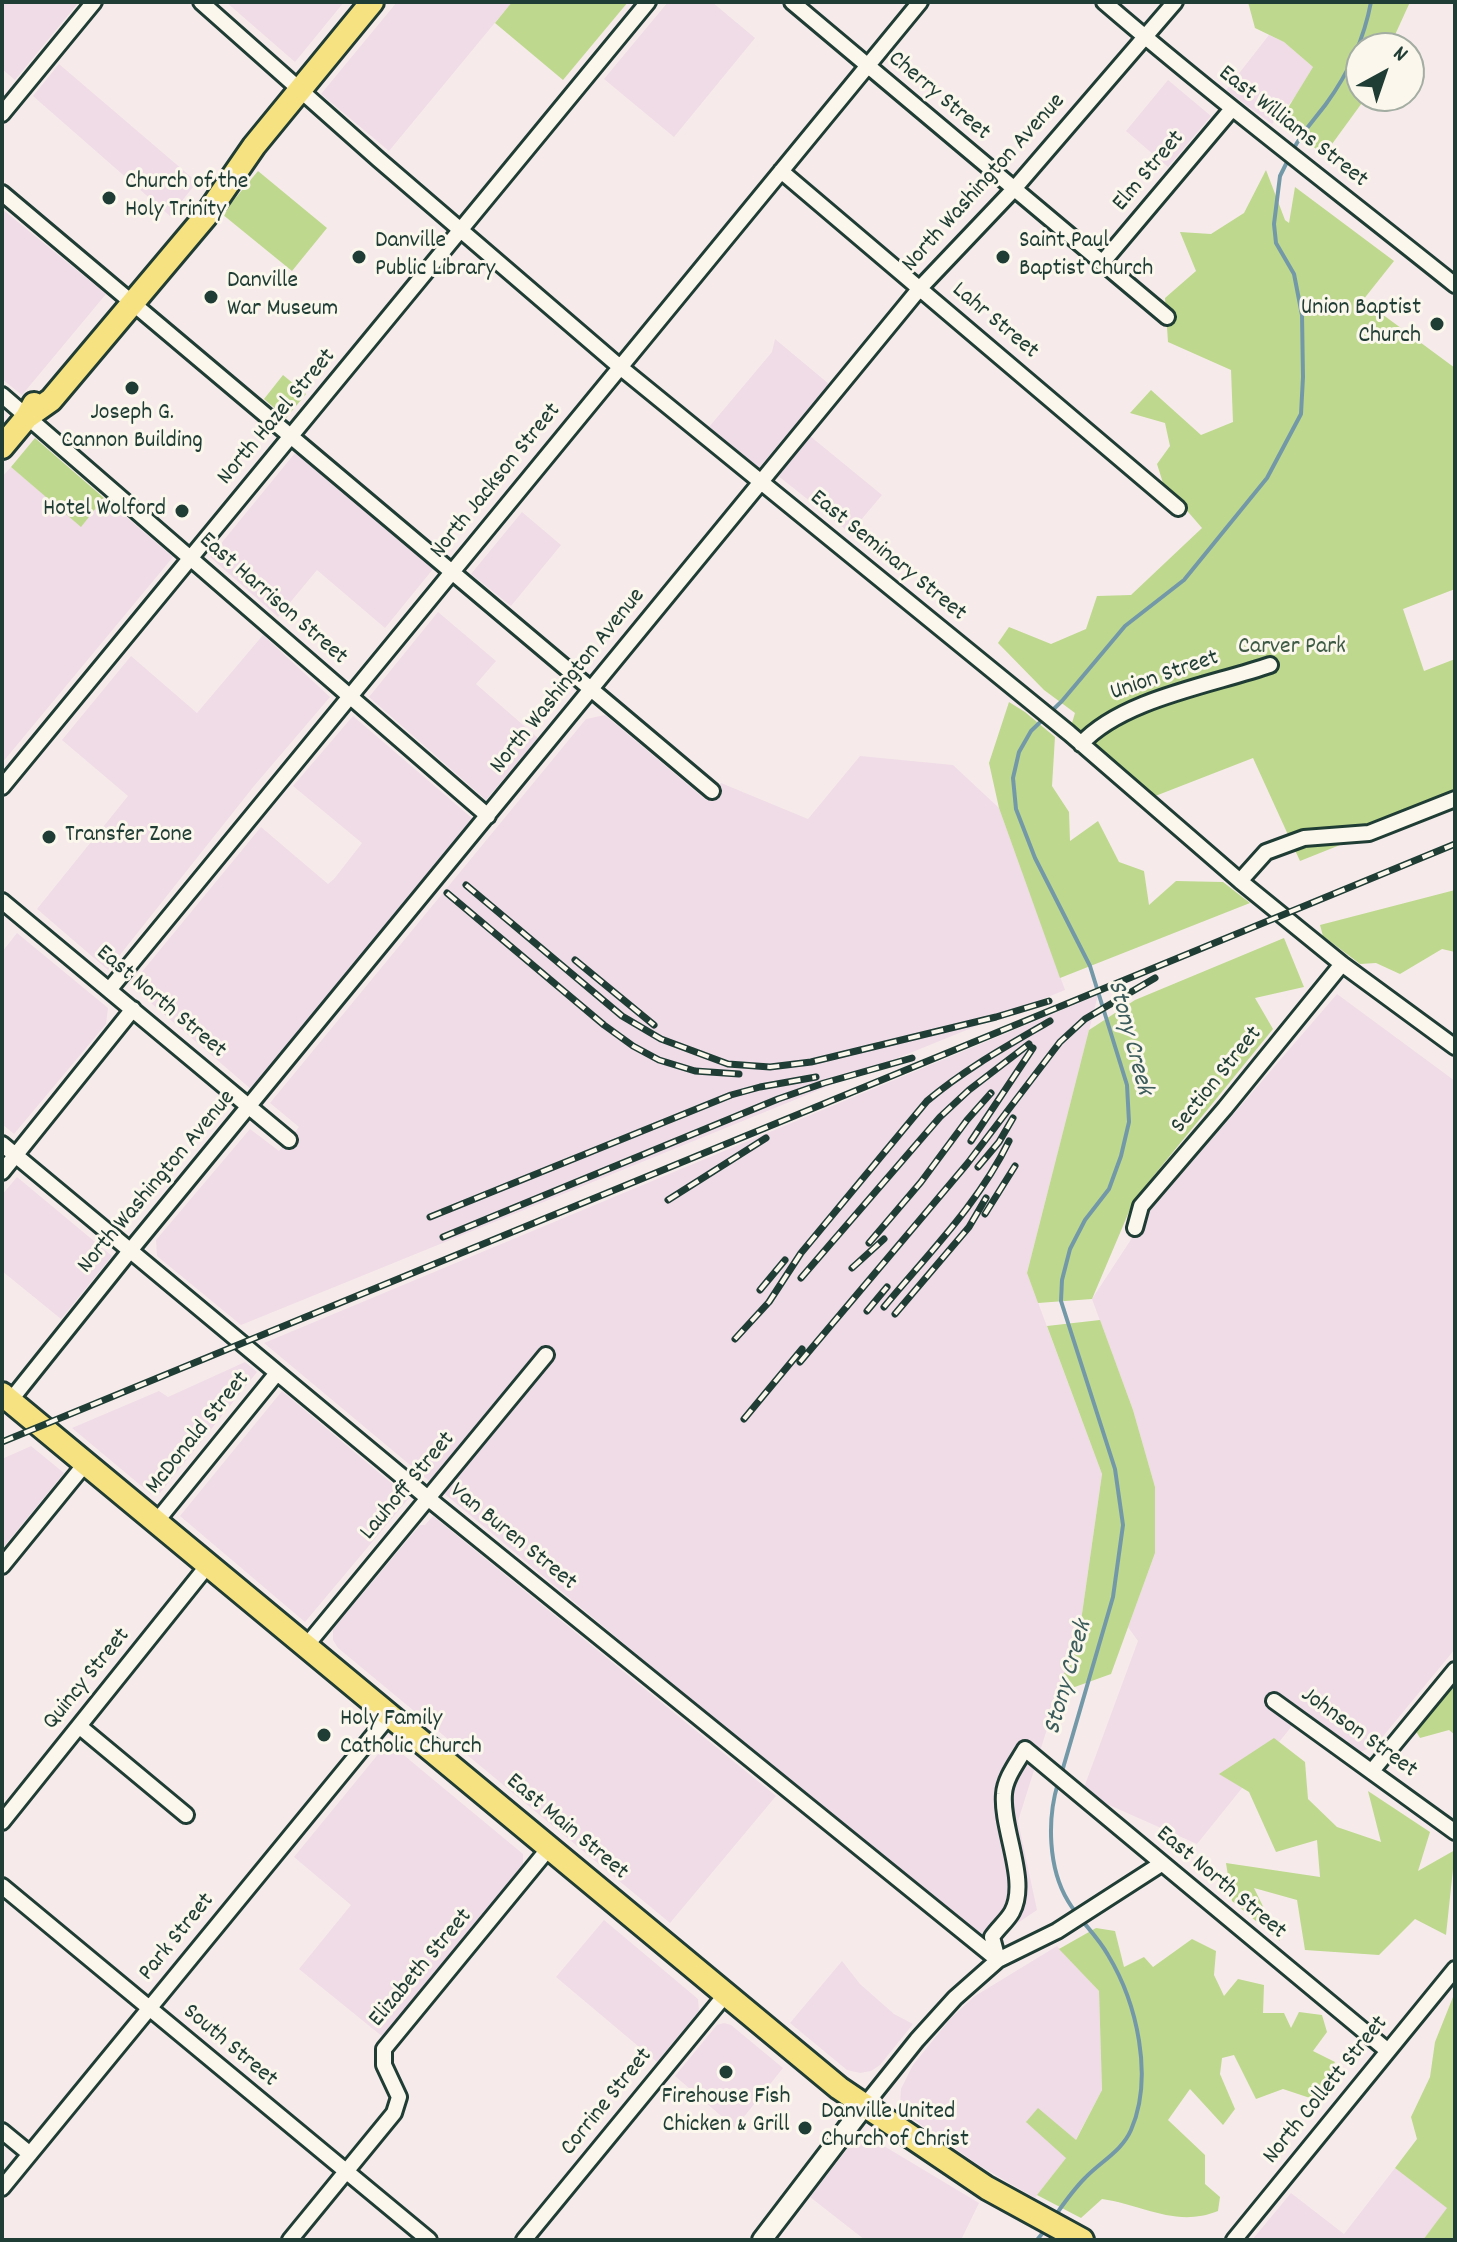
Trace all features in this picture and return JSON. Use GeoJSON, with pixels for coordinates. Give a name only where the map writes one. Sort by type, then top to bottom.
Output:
{"type":"FeatureCollection","features":[{"type":"Feature","properties":{"kind":"main road"},"geometry":{"type":"LineString","coordinates":[[2,447],[27,417],[42,389],[127,298],[218,179],[254,146],[372,2]]}},
{"type":"Feature","properties":{"kind":"main road","name":"East Main Street"},"geometry":{"type":"LineString","coordinates":[[6,1398],[839,2088],[935,2154],[1076,2237]]}},
{"type":"Feature","properties":{"kind":"street"},"geometry":{"type":"LineString","coordinates":[[2,114],[94,2]]}},
{"type":"Feature","properties":{"kind":"street","name":"East Seminary Street"},"geometry":{"type":"LineString","coordinates":[[201,2],[620,367],[1069,733],[1240,881],[1342,964],[1455,1047]]}},
{"type":"Feature","properties":{"kind":"street","name":"North Hazel Street"},"geometry":{"type":"LineString","coordinates":[[2,787],[648,2]]}},
{"type":"Feature","properties":{"kind":"street","name":"Cherry Street"},"geometry":{"type":"LineString","coordinates":[[792,2],[1167,317]]}},
{"type":"Feature","properties":{"kind":"street","name":"North Jackson Street"},"geometry":{"type":"LineString","coordinates":[[109,990],[920,2]]}},
{"type":"Feature","properties":{"kind":"street","name":"East Williams Street"},"geometry":{"type":"LineString","coordinates":[[1104,2],[1231,110],[1312,170],[1455,285]]}},
{"type":"Feature","properties":{"kind":"street","name":"North Washington Avenue"},"geometry":{"type":"LineString","coordinates":[[6,1398],[250,1107],[920,288],[1014,189],[1175,2]]}},
{"type":"Feature","properties":{"kind":"street","name":"Elm Street"},"geometry":{"type":"LineString","coordinates":[[1102,263],[1231,110]]}},
{"type":"Feature","properties":{"kind":"street","name":"Lahr Street"},"geometry":{"type":"LineString","coordinates":[[781,171],[1178,508]]}},
{"type":"Feature","properties":{"kind":"street"},"geometry":{"type":"LineString","coordinates":[[2,193],[712,791]]}},
{"type":"Feature","properties":{"kind":"street","name":"East Harrison Street"},"geometry":{"type":"LineString","coordinates":[[2,395],[488,816]]}},
{"type":"Feature","properties":{"kind":"street","name":"Union Street"},"geometry":{"type":"LineString","coordinates":[[1081,744],[1093,731],[1125,711],[1270,665]]}},
{"type":"Feature","properties":{"kind":"street"},"geometry":{"type":"LineString","coordinates":[[1240,881],[1266,852],[1304,838],[1369,833],[1455,799]]}},
{"type":"Feature","properties":{"kind":"street","name":"East North Street"},"geometry":{"type":"LineString","coordinates":[[2,901],[289,1140]]}},
{"type":"Feature","properties":{"kind":"street","name":"Section Street"},"geometry":{"type":"LineString","coordinates":[[1135,1228],[1141,1206],[1342,964]]}},
{"type":"Feature","properties":{"kind":"street"},"geometry":{"type":"LineString","coordinates":[[2,1172],[133,1009]]}},
{"type":"Feature","properties":{"kind":"street","name":"Van Buren Street"},"geometry":{"type":"LineString","coordinates":[[2,1144],[429,1499],[998,1960]]}},
{"type":"Feature","properties":{"kind":"street","name":"Lauhoff Street"},"geometry":{"type":"LineString","coordinates":[[306,1646],[546,1355]]}},
{"type":"Feature","properties":{"kind":"street","name":"McDonald Street"},"geometry":{"type":"LineString","coordinates":[[156,1522],[277,1373]]}},
{"type":"Feature","properties":{"kind":"street"},"geometry":{"type":"LineString","coordinates":[[2,1566],[85,1464]]}},
{"type":"Feature","properties":{"kind":"street","name":"Quincy Street"},"geometry":{"type":"LineString","coordinates":[[2,1822],[208,1565]]}},
{"type":"Feature","properties":{"kind":"street"},"geometry":{"type":"LineString","coordinates":[[1372,1771],[1455,1670]]}},
{"type":"Feature","properties":{"kind":"street","name":"Johnson Street"},"geometry":{"type":"LineString","coordinates":[[1274,1701],[1455,1832]]}},
{"type":"Feature","properties":{"kind":"street","name":"Park Street"},"geometry":{"type":"LineString","coordinates":[[2,2188],[389,1716]]}},
{"type":"Feature","properties":{"kind":"street"},"geometry":{"type":"LineString","coordinates":[[79,1726],[186,1815]]}},
{"type":"Feature","properties":{"kind":"street","name":"East North Street"},"geometry":{"type":"LineString","coordinates":[[998,1960],[992,1937],[1013,1911],[1017,1893],[1004,1811],[1004,1791],[1025,1749],[1388,2051]]}},
{"type":"Feature","properties":{"kind":"street","name":"Elizabeth Street"},"geometry":{"type":"LineString","coordinates":[[290,2240],[394,2113],[399,2097],[384,2065],[384,2049],[549,1848]]}},
{"type":"Feature","properties":{"kind":"street"},"geometry":{"type":"LineString","coordinates":[[762,2240],[865,2105],[945,2008],[998,1960],[1057,1931],[1161,1864]]}},
{"type":"Feature","properties":{"kind":"street","name":"South Street"},"geometry":{"type":"LineString","coordinates":[[2,1886],[429,2240]]}},
{"type":"Feature","properties":{"kind":"street","name":"North Collett Street"},"geometry":{"type":"LineString","coordinates":[[1234,2240],[1455,1969]]}},
{"type":"Feature","properties":{"kind":"street","name":"Corrine Street"},"geometry":{"type":"LineString","coordinates":[[524,2240],[726,1994]]}},
{"type":"Feature","properties":{"kind":"street"},"geometry":{"type":"LineString","coordinates":[[2,2131],[30,2154]]}},
{"type":"Feature","properties":{"kind":"shaded area"},"geometry":{"type":"Polygon","coordinates":[[[2,2],[79,2],[15,80],[2,69],[2,2]]]}},
{"type":"Feature","properties":{"kind":"shaded area"},"geometry":{"type":"Polygon","coordinates":[[[226,2],[344,2],[295,62],[226,2]]]}},
{"type":"Feature","properties":{"kind":"shaded area"},"geometry":{"type":"Polygon","coordinates":[[[397,2],[512,2],[389,151],[321,94],[397,2]]]}},
{"type":"Feature","properties":{"kind":"shaded area"},"geometry":{"type":"Polygon","coordinates":[[[668,2],[712,2],[755,38],[674,137],[604,79],[668,2]]]}},
{"type":"Feature","properties":{"kind":"shaded area"},"geometry":{"type":"Polygon","coordinates":[[[1269,35],[1284,42],[1313,67],[1295,97],[1272,124],[1226,90],[1269,35]]]}},
{"type":"Feature","properties":{"kind":"shaded area"},"geometry":{"type":"Polygon","coordinates":[[[59,64],[197,182],[170,216],[33,96],[59,64]]]}},
{"type":"Feature","properties":{"kind":"shaded area"},"geometry":{"type":"Polygon","coordinates":[[[1168,80],[1211,116],[1168,167],[1126,131],[1168,80]]]}},
{"type":"Feature","properties":{"kind":"shaded area"},"geometry":{"type":"Polygon","coordinates":[[[2,209],[106,294],[22,395],[2,379],[2,209]]]}},
{"type":"Feature","properties":{"kind":"shaded area"},"geometry":{"type":"Polygon","coordinates":[[[775,339],[829,384],[758,469],[709,427],[772,352],[775,339]]]}},
{"type":"Feature","properties":{"kind":"shaded area"},"geometry":{"type":"Polygon","coordinates":[[[810,436],[882,495],[850,533],[777,475],[810,436]]]}},
{"type":"Feature","properties":{"kind":"shaded area"},"geometry":{"type":"Polygon","coordinates":[[[295,453],[433,569],[385,628],[317,570],[278,617],[210,557],[295,453]]]}},
{"type":"Feature","properties":{"kind":"shaded area"},"geometry":{"type":"Polygon","coordinates":[[[11,467],[81,526],[104,498],[173,557],[2,763],[2,477],[11,467]]]}},
{"type":"Feature","properties":{"kind":"shaded area"},"geometry":{"type":"Polygon","coordinates":[[[522,512],[561,545],[511,606],[471,574],[522,512]]]}},
{"type":"Feature","properties":{"kind":"shaded area"},"geometry":{"type":"Polygon","coordinates":[[[438,612],[496,661],[476,684],[538,738],[486,800],[369,697],[438,612]]]}},
{"type":"Feature","properties":{"kind":"shaded area"},"geometry":{"type":"Polygon","coordinates":[[[263,635],[330,697],[254,786],[108,970],[37,909],[128,796],[62,740],[131,656],[197,713],[263,635]]]}},
{"type":"Feature","properties":{"kind":"shaded area"},"geometry":{"type":"Polygon","coordinates":[[[605,715],[706,800],[721,783],[808,819],[860,756],[953,765],[999,808],[1065,990],[241,1325],[157,1256],[156,1240],[250,1129],[279,1151],[299,1127],[270,1103],[586,719],[605,715]]]}},
{"type":"Feature","properties":{"kind":"shaded area"},"geometry":{"type":"Polygon","coordinates":[[[353,716],[473,819],[252,1090],[137,991],[136,979],[261,827],[328,884],[334,879],[362,843],[293,786],[353,716]]]}},
{"type":"Feature","properties":{"kind":"shaded area"},"geometry":{"type":"Polygon","coordinates":[[[17,933],[108,1008],[106,1024],[14,1134],[2,1124],[2,952],[17,933]]]}},
{"type":"Feature","properties":{"kind":"shaded area"},"geometry":{"type":"Polygon","coordinates":[[[1337,994],[1455,1081],[1455,1649],[1375,1746],[1360,1752],[1304,1711],[1197,1844],[1082,1793],[1138,1641],[1128,1627],[1155,1553],[1155,1487],[1133,1410],[1092,1299],[1149,1212],[1337,994]]]}},
{"type":"Feature","properties":{"kind":"shaded area"},"geometry":{"type":"Polygon","coordinates":[[[1098,995],[1027,1273],[1102,1474],[1081,1621],[1018,1821],[1037,1910],[985,1945],[264,1343],[1098,995]]]}},
{"type":"Feature","properties":{"kind":"shaded area"},"geometry":{"type":"Polygon","coordinates":[[[17,1177],[112,1256],[61,1319],[2,1271],[2,1195],[17,1177]]]}},
{"type":"Feature","properties":{"kind":"shaded area"},"geometry":{"type":"Polygon","coordinates":[[[245,1362],[257,1372],[160,1493],[151,1494],[72,1428],[159,1391],[168,1397],[245,1362]]]}},
{"type":"Feature","properties":{"kind":"shaded area"},"geometry":{"type":"Polygon","coordinates":[[[282,1391],[409,1498],[305,1622],[180,1516],[282,1391]]]}},
{"type":"Feature","properties":{"kind":"shaded area"},"geometry":{"type":"Polygon","coordinates":[[[31,1446],[64,1473],[2,1549],[2,1459],[31,1446]]]}},
{"type":"Feature","properties":{"kind":"shaded area"},"geometry":{"type":"Polygon","coordinates":[[[433,1516],[776,1796],[670,1923],[338,1648],[333,1640],[333,1629],[420,1525],[425,1525],[433,1516]]]}},
{"type":"Feature","properties":{"kind":"shaded area"},"geometry":{"type":"Polygon","coordinates":[[[384,1747],[394,1747],[523,1854],[523,1865],[383,2037],[299,1969],[351,1905],[294,1857],[384,1747]]]}},
{"type":"Feature","properties":{"kind":"shaded area"},"geometry":{"type":"Polygon","coordinates":[[[604,1920],[698,1999],[699,2011],[657,2062],[556,1977],[604,1920]]]}},
{"type":"Feature","properties":{"kind":"shaded area"},"geometry":{"type":"Polygon","coordinates":[[[1057,1946],[1099,1991],[1102,2090],[1066,2158],[1035,2198],[980,2166],[910,2117],[900,2105],[901,2089],[913,2065],[951,2018],[975,1996],[1057,1946]]]}},
{"type":"Feature","properties":{"kind":"shaded area"},"geometry":{"type":"Polygon","coordinates":[[[842,1961],[860,1984],[894,2014],[913,2024],[880,2065],[871,2071],[860,2073],[847,2070],[790,2023],[842,1961]]]}},
{"type":"Feature","properties":{"kind":"shaded area"},"geometry":{"type":"Polygon","coordinates":[[[717,2025],[731,2025],[783,2068],[735,2128],[675,2076],[717,2025]]]}},
{"type":"Feature","properties":{"kind":"shaded area"},"geometry":{"type":"Polygon","coordinates":[[[864,2136],[979,2203],[961,2240],[865,2240],[810,2197],[856,2138],[864,2136]]]}},
{"type":"Feature","properties":{"kind":"shaded area"},"geometry":{"type":"Polygon","coordinates":[[[1395,2168],[1448,2208],[1423,2240],[1252,2240],[1291,2193],[1344,2234],[1395,2168]]]}},
{"type":"Feature","properties":{"kind":"green space"},"geometry":{"type":"Polygon","coordinates":[[[512,2],[628,2],[563,80],[495,23],[512,2]]]}},
{"type":"Feature","properties":{"kind":"green space"},"geometry":{"type":"Polygon","coordinates":[[[1248,2],[1410,2],[1396,32],[1345,32],[1345,112],[1355,112],[1324,155],[1280,121],[1313,67],[1284,42],[1255,28],[1248,2]]]}},
{"type":"Feature","properties":{"kind":"green space","name":"Carver Park"},"geometry":{"type":"Polygon","coordinates":[[[1266,170],[1285,220],[1289,223],[1295,187],[1394,261],[1363,300],[1455,368],[1455,589],[1403,609],[1424,671],[1455,659],[1455,799],[1300,861],[1253,758],[1145,800],[1069,733],[1075,713],[1044,690],[998,643],[1009,627],[1051,644],[1086,629],[1097,596],[1131,595],[1202,528],[1163,483],[1157,464],[1170,446],[1165,423],[1130,413],[1151,390],[1201,435],[1233,422],[1231,370],[1168,342],[1165,298],[1196,271],[1180,232],[1211,234],[1244,213],[1266,170]]]}},
{"type":"Feature","properties":{"kind":"green space"},"geometry":{"type":"Polygon","coordinates":[[[258,171],[327,228],[292,271],[222,214],[258,171]]]}},
{"type":"Feature","properties":{"kind":"green space"},"geometry":{"type":"Polygon","coordinates":[[[283,375],[306,394],[286,418],[264,399],[283,375]]]}},
{"type":"Feature","properties":{"kind":"green space"},"geometry":{"type":"Polygon","coordinates":[[[35,438],[104,498],[81,527],[11,467],[35,438]]]}},
{"type":"Feature","properties":{"kind":"green space"},"geometry":{"type":"Polygon","coordinates":[[[1009,702],[1055,737],[1052,786],[1069,812],[1070,841],[1098,821],[1119,862],[1144,871],[1149,905],[1176,881],[1223,882],[1250,903],[1060,978],[999,808],[989,763],[1009,702]]]}},
{"type":"Feature","properties":{"kind":"green space"},"geometry":{"type":"Polygon","coordinates":[[[1455,890],[1455,952],[1442,949],[1400,974],[1376,963],[1360,964],[1323,936],[1320,925],[1455,890]]]}},
{"type":"Feature","properties":{"kind":"green space"},"geometry":{"type":"Polygon","coordinates":[[[1284,938],[1304,987],[1255,998],[1273,1029],[1134,1200],[1092,1299],[1038,1303],[1027,1273],[1089,1030],[1135,1000],[1284,938]]]}},
{"type":"Feature","properties":{"kind":"green space"},"geometry":{"type":"Polygon","coordinates":[[[1100,1320],[1133,1410],[1155,1487],[1155,1553],[1111,1674],[1058,1693],[1081,1621],[1102,1474],[1047,1326],[1100,1320]]]}},
{"type":"Feature","properties":{"kind":"green space"},"geometry":{"type":"Polygon","coordinates":[[[1455,1679],[1455,1735],[1449,1730],[1420,1738],[1414,1728],[1455,1679]]]}},
{"type":"Feature","properties":{"kind":"green space"},"geometry":{"type":"Polygon","coordinates":[[[1274,1738],[1305,1762],[1308,1799],[1337,1827],[1381,1842],[1368,1791],[1430,1832],[1418,1871],[1455,1850],[1446,1935],[1415,1919],[1379,1955],[1305,1950],[1297,1900],[1254,1888],[1280,1941],[1232,1901],[1226,1863],[1320,1877],[1317,1840],[1276,1852],[1249,1792],[1219,1774],[1274,1738]]]}},
{"type":"Feature","properties":{"kind":"green space"},"geometry":{"type":"Polygon","coordinates":[[[1096,1928],[1115,1931],[1124,1967],[1144,1957],[1153,1967],[1192,1939],[1216,1951],[1214,1975],[1224,1996],[1238,1979],[1264,1985],[1263,2013],[1284,2013],[1291,2028],[1299,2012],[1322,2015],[1327,2032],[1313,2051],[1335,2062],[1323,2088],[1313,2099],[1283,2089],[1256,2099],[1234,2055],[1222,2058],[1220,2074],[1235,2109],[1223,2125],[1190,2089],[1168,2120],[1205,2155],[1205,2184],[1220,2197],[1218,2211],[1203,2216],[1174,2216],[1102,2199],[1081,2218],[1037,2195],[1066,2158],[1026,2122],[1038,2108],[1076,2140],[1102,2090],[1099,1991],[1059,1949],[1096,1928]]]}},
{"type":"Feature","properties":{"kind":"green space"},"geometry":{"type":"Polygon","coordinates":[[[1455,1992],[1455,2240],[1423,2240],[1447,2208],[1395,2168],[1417,2139],[1411,2117],[1430,2077],[1435,2042],[1455,1992]]]}},
{"type":"Feature","properties":{"kind":"waterway","name":"Stony Creek"},"geometry":{"type":"LineString","coordinates":[[1293,150],[1348,68],[1371,2]]}},
{"type":"Feature","properties":{"kind":"waterway","name":"Stony Creek"},"geometry":{"type":"LineString","coordinates":[[1061,1775],[1113,1597],[1123,1525],[1115,1469],[1061,1301],[1062,1280],[1070,1249],[1085,1220],[1109,1189],[1129,1122],[1127,1085],[1090,966],[1035,858],[1016,809],[1013,778],[1019,752],[1031,731],[1062,701],[1125,626],[1184,580],[1267,478],[1301,414],[1302,315],[1294,274],[1276,243],[1274,224],[1280,176],[1289,158]]}},
{"type":"Feature","properties":{"kind":"waterway","name":"Stony Creek"},"geometry":{"type":"LineString","coordinates":[[1055,2216],[1081,2182],[1127,2137],[1138,2109],[1141,2087],[1139,2041],[1127,1995],[1104,1948],[1077,1915],[1056,1874],[1051,1827],[1058,1783]]}},
{"type":"Feature","properties":{"kind":"waterway","name":"Stony Creek"},"geometry":{"type":"LineString","coordinates":[[1037,2240],[1045,2230]]}},
{"type":"Feature","properties":{"kind":"railway"},"geometry":{"type":"LineString","coordinates":[[2,1442],[1455,844]]}},
{"type":"Feature","properties":{"kind":"railway"},"geometry":{"type":"LineString","coordinates":[[466,885],[622,1016],[661,1039],[728,1064],[770,1067],[811,1062],[1049,1001]]}},
{"type":"Feature","properties":{"kind":"railway"},"geometry":{"type":"LineString","coordinates":[[447,893],[633,1046],[659,1060],[695,1071],[739,1074]]}},
{"type":"Feature","properties":{"kind":"railway"},"geometry":{"type":"LineString","coordinates":[[575,960],[654,1025]]}},
{"type":"Feature","properties":{"kind":"railway"},"geometry":{"type":"LineString","coordinates":[[800,1362],[967,1164],[1060,1042],[1085,1019],[1155,978]]}},
{"type":"Feature","properties":{"kind":"railway"},"geometry":{"type":"LineString","coordinates":[[735,1339],[769,1302],[801,1253],[927,1101],[971,1068],[1050,1021]]}},
{"type":"Feature","properties":{"kind":"railway"},"geometry":{"type":"LineString","coordinates":[[801,1278],[940,1117],[969,1090],[1029,1044]]}},
{"type":"Feature","properties":{"kind":"railway"},"geometry":{"type":"LineString","coordinates":[[971,1141],[1033,1048]]}},
{"type":"Feature","properties":{"kind":"railway"},"geometry":{"type":"LineString","coordinates":[[443,1237],[778,1099],[912,1058]]}},
{"type":"Feature","properties":{"kind":"railway"},"geometry":{"type":"LineString","coordinates":[[430,1217],[731,1095],[816,1077]]}},
{"type":"Feature","properties":{"kind":"railway"},"geometry":{"type":"LineString","coordinates":[[869,1243],[991,1093]]}},
{"type":"Feature","properties":{"kind":"railway"},"geometry":{"type":"LineString","coordinates":[[978,1167],[999,1142],[1013,1118]]}},
{"type":"Feature","properties":{"kind":"railway"},"geometry":{"type":"LineString","coordinates":[[668,1200],[766,1138]]}},
{"type":"Feature","properties":{"kind":"railway"},"geometry":{"type":"LineString","coordinates":[[884,1307],[968,1207],[1009,1141]]}},
{"type":"Feature","properties":{"kind":"railway"},"geometry":{"type":"LineString","coordinates":[[985,1214],[1015,1166]]}},
{"type":"Feature","properties":{"kind":"railway"},"geometry":{"type":"LineString","coordinates":[[895,1314],[969,1227],[986,1198]]}},
{"type":"Feature","properties":{"kind":"railway"},"geometry":{"type":"LineString","coordinates":[[852,1268],[884,1239]]}},
{"type":"Feature","properties":{"kind":"railway"},"geometry":{"type":"LineString","coordinates":[[760,1290],[785,1260]]}},
{"type":"Feature","properties":{"kind":"railway"},"geometry":{"type":"LineString","coordinates":[[867,1311],[887,1287]]}},
{"type":"Feature","properties":{"kind":"railway"},"geometry":{"type":"LineString","coordinates":[[744,1419],[802,1349]]}},
{"type":"Feature","properties":{"kind":"place","name":"Church of the Holy Trinity"},"geometry":{"type":"Point","coordinates":[109,198]}},
{"type":"Feature","properties":{"kind":"place","name":"Danville Public Library"},"geometry":{"type":"Point","coordinates":[359,257]}},
{"type":"Feature","properties":{"kind":"place","name":"Saint Paul Baptist Church"},"geometry":{"type":"Point","coordinates":[1003,257]}},
{"type":"Feature","properties":{"kind":"place","name":"Danville War Museum"},"geometry":{"type":"Point","coordinates":[211,297]}},
{"type":"Feature","properties":{"kind":"place","name":"Union Baptist Church"},"geometry":{"type":"Point","coordinates":[1437,324]}},
{"type":"Feature","properties":{"kind":"place","name":"Joseph G. Cannon Building"},"geometry":{"type":"Point","coordinates":[132,388]}},
{"type":"Feature","properties":{"kind":"place","name":"Hotel Wolford"},"geometry":{"type":"Point","coordinates":[182,511]}},
{"type":"Feature","properties":{"kind":"place","name":"Transfer Zone"},"geometry":{"type":"Point","coordinates":[49,837]}},
{"type":"Feature","properties":{"kind":"place","name":"Holy Family Catholic Church"},"geometry":{"type":"Point","coordinates":[324,1735]}},
{"type":"Feature","properties":{"kind":"place","name":"Firehouse Fish Chicken & Grill"},"geometry":{"type":"Point","coordinates":[726,2072]}},
{"type":"Feature","properties":{"kind":"place","name":"Danville United Church of Christ"},"geometry":{"type":"Point","coordinates":[805,2128]}}]}
